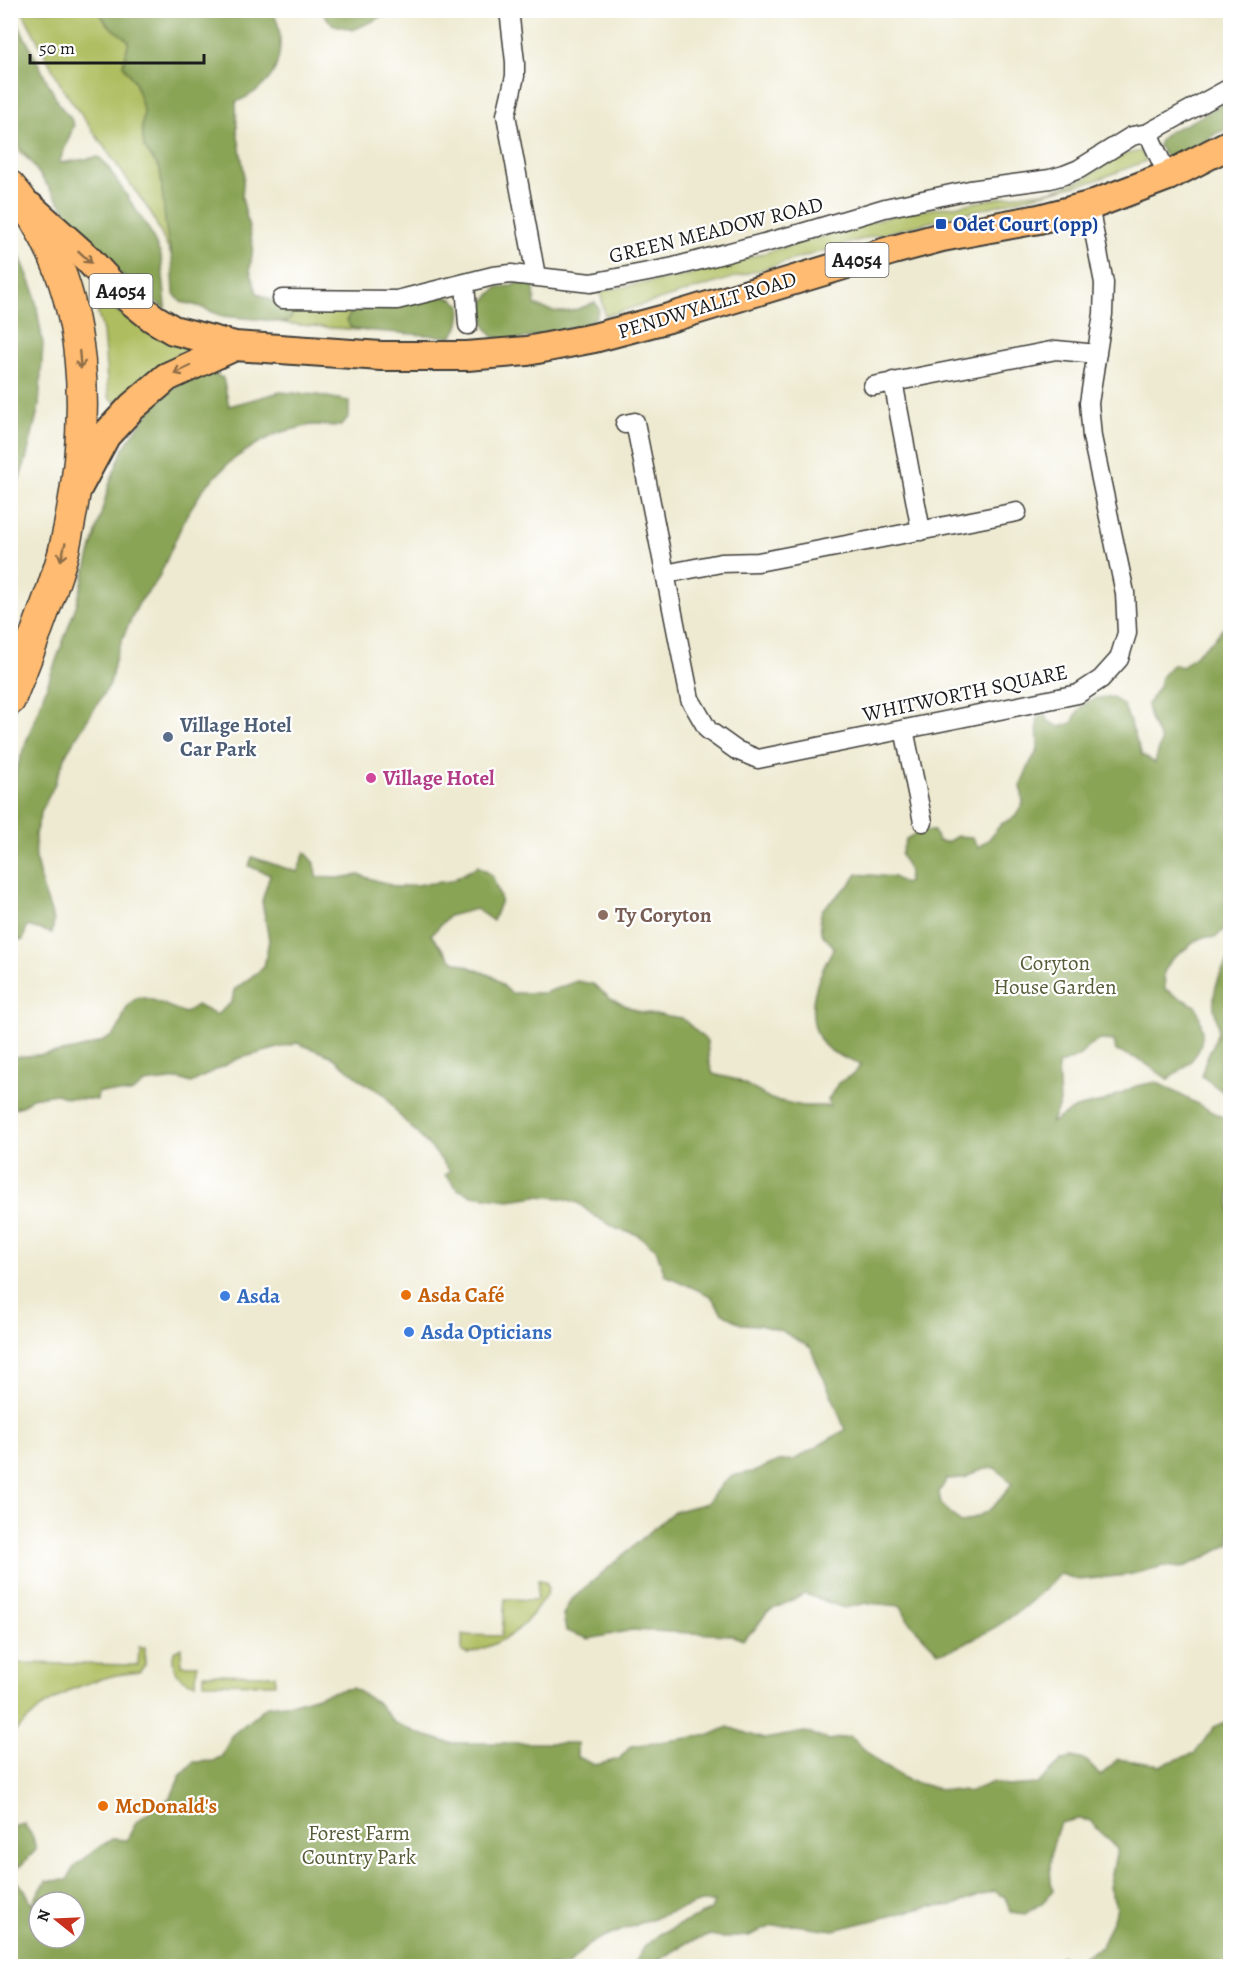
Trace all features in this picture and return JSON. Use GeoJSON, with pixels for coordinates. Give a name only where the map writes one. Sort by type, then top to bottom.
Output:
{"type":"FeatureCollection","features":[{"type":"Feature","properties":{"kind":"highway"},"geometry":{"type":"LineString","coordinates":[[10,700],[64,552],[81,444],[83,396],[79,350],[58,266],[46,238],[18,195]]}},
{"type":"Feature","properties":{"kind":"main road","name":"PENDWYALLT ROAD"},"geometry":{"type":"LineString","coordinates":[[18,195],[88,259],[111,284],[153,318],[173,330],[235,346],[421,357],[467,356],[527,351],[594,338],[893,249],[942,237],[1039,219],[1089,206],[1168,176],[1230,144]]}},
{"type":"Feature","properties":{"kind":"main road","name":"PENDWYALLT ROAD"},"geometry":{"type":"LineString","coordinates":[[74,495],[106,435],[132,407],[167,377],[235,346]]}},
{"type":"Feature","properties":{"kind":"street"},"geometry":{"type":"LineString","coordinates":[[509,10],[515,76],[506,115],[536,276]]}},
{"type":"Feature","properties":{"kind":"street","name":"GREEN MEADOW ROAD"},"geometry":{"type":"LineString","coordinates":[[282,299],[397,300],[493,276],[511,274],[536,276],[577,283],[606,281],[674,267],[885,208],[970,190],[1050,179],[1079,169],[1132,136],[1148,133],[1230,88]]}},
{"type":"Feature","properties":{"kind":"street"},"geometry":{"type":"LineString","coordinates":[[1148,133],[1168,176]]}},
{"type":"Feature","properties":{"kind":"street","name":"WHITWORTH SQUARE"},"geometry":{"type":"LineString","coordinates":[[625,424],[635,422],[690,699],[708,730],[736,750],[758,759],[1078,694],[1101,679],[1119,659],[1127,633],[1125,593],[1092,437],[1089,403],[1103,314],[1104,283],[1089,206]]}},
{"type":"Feature","properties":{"kind":"street"},"geometry":{"type":"LineString","coordinates":[[465,283],[468,325]]}},
{"type":"Feature","properties":{"kind":"street"},"geometry":{"type":"LineString","coordinates":[[873,386],[1056,350],[1097,354]]}},
{"type":"Feature","properties":{"kind":"street"},"geometry":{"type":"LineString","coordinates":[[893,381],[921,531]]}},
{"type":"Feature","properties":{"kind":"street"},"geometry":{"type":"LineString","coordinates":[[665,574],[721,563],[758,562],[1017,512]]}},
{"type":"Feature","properties":{"kind":"street"},"geometry":{"type":"LineString","coordinates":[[904,729],[923,822]]}},
{"type":"Feature","properties":{"kind":"green space"},"geometry":{"type":"Polygon","coordinates":[[[11,10],[60,106],[74,125],[59,163],[99,157],[106,164],[150,231],[161,256],[166,306],[164,308],[104,261],[20,147],[11,127],[11,10]]]}},
{"type":"Feature","properties":{"kind":"green space"},"geometry":{"type":"Polygon","coordinates":[[[22,11],[99,11],[106,23],[129,41],[123,65],[135,82],[144,112],[142,126],[144,147],[160,169],[166,230],[172,257],[151,213],[63,89],[22,11]]]}},
{"type":"Feature","properties":{"kind":"green space"},"geometry":{"type":"Polygon","coordinates":[[[99,11],[275,11],[273,13],[280,35],[276,66],[270,78],[262,86],[236,102],[237,130],[244,171],[242,197],[253,246],[250,270],[257,293],[291,310],[292,317],[287,322],[222,316],[181,302],[174,294],[172,257],[166,230],[160,169],[144,147],[142,126],[144,112],[135,82],[123,65],[129,41],[106,23],[99,11]]]}},
{"type":"Feature","properties":{"kind":"green space"},"geometry":{"type":"Polygon","coordinates":[[[321,11],[385,11],[378,19],[353,30],[332,24],[321,11]]]}},
{"type":"Feature","properties":{"kind":"green space"},"geometry":{"type":"Polygon","coordinates":[[[1230,97],[1230,130],[1217,133],[1169,161],[1158,145],[1162,137],[1230,97]]]}},
{"type":"Feature","properties":{"kind":"green space"},"geometry":{"type":"Polygon","coordinates":[[[10,127],[20,147],[31,162],[11,145],[10,127]]]}},
{"type":"Feature","properties":{"kind":"green space"},"geometry":{"type":"Polygon","coordinates":[[[1141,151],[1146,161],[1094,181],[870,237],[605,316],[600,291],[684,276],[903,213],[1050,191],[1084,179],[1120,155],[1141,151]]]}},
{"type":"Feature","properties":{"kind":"green space"},"geometry":{"type":"Polygon","coordinates":[[[11,234],[34,291],[43,344],[39,406],[26,460],[11,502],[11,234]]]}},
{"type":"Feature","properties":{"kind":"green space"},"geometry":{"type":"Polygon","coordinates":[[[520,281],[534,285],[535,305],[551,311],[565,312],[595,302],[599,309],[596,317],[586,325],[512,341],[493,337],[485,326],[484,301],[498,287],[512,286],[520,281]]]}},
{"type":"Feature","properties":{"kind":"green space"},"geometry":{"type":"Polygon","coordinates":[[[438,296],[451,298],[461,305],[458,327],[450,337],[361,330],[350,327],[347,319],[353,310],[438,296]]]}},
{"type":"Feature","properties":{"kind":"green space"},"geometry":{"type":"Polygon","coordinates":[[[102,304],[111,307],[149,331],[195,348],[191,353],[170,361],[142,379],[115,402],[108,394],[103,331],[97,310],[102,304]]]}},
{"type":"Feature","properties":{"kind":"green space"},"geometry":{"type":"Polygon","coordinates":[[[286,307],[353,310],[347,319],[350,327],[368,331],[272,321],[287,322],[286,307]]]}},
{"type":"Feature","properties":{"kind":"green space"},"geometry":{"type":"Polygon","coordinates":[[[195,373],[211,373],[223,378],[229,406],[280,392],[317,395],[349,401],[349,416],[341,426],[311,425],[278,433],[231,461],[204,488],[186,516],[158,579],[139,603],[116,656],[110,684],[67,752],[42,810],[35,834],[36,860],[54,921],[52,933],[27,926],[23,940],[11,940],[11,791],[16,770],[76,606],[109,485],[123,448],[150,410],[172,389],[195,373]]]}},
{"type":"Feature","properties":{"kind":"green space","name":"Coryton House Garden"},"geometry":{"type":"Polygon","coordinates":[[[1230,620],[1230,924],[1215,938],[1204,937],[1196,941],[1171,960],[1164,972],[1165,989],[1196,1006],[1202,1040],[1195,1057],[1168,1079],[1140,1060],[1116,1051],[1114,1041],[1100,1040],[1090,1045],[1079,1056],[1058,1065],[1060,1103],[1051,1123],[1076,1108],[1102,1102],[1136,1086],[1156,1082],[1230,1121],[1230,1544],[1181,1568],[1164,1566],[1128,1575],[1079,1580],[1060,1574],[1007,1620],[961,1645],[942,1652],[938,1652],[909,1622],[901,1606],[867,1603],[844,1608],[805,1594],[767,1612],[755,1629],[743,1640],[730,1635],[632,1630],[589,1639],[566,1631],[563,1615],[570,1601],[673,1512],[707,1503],[723,1483],[732,1476],[756,1471],[778,1461],[794,1460],[845,1430],[811,1348],[782,1331],[759,1325],[741,1324],[721,1312],[711,1296],[665,1275],[656,1249],[636,1234],[619,1230],[594,1216],[578,1203],[563,1198],[537,1196],[509,1200],[472,1195],[459,1190],[445,1175],[450,1171],[399,1115],[384,1094],[366,1084],[331,1056],[297,1043],[237,1059],[191,1083],[179,1079],[145,1083],[131,1093],[98,1092],[97,1100],[67,1098],[56,1094],[32,1098],[22,1106],[11,1109],[10,1057],[64,1051],[105,1040],[117,1031],[126,1009],[139,997],[185,1013],[197,1005],[216,1015],[232,1002],[234,990],[264,967],[269,940],[262,901],[270,875],[249,866],[252,857],[297,872],[305,852],[315,863],[316,877],[338,878],[359,875],[397,887],[451,881],[478,866],[492,875],[501,900],[493,921],[476,909],[449,916],[431,935],[452,960],[494,977],[511,993],[544,993],[577,981],[593,984],[611,999],[640,1012],[682,1018],[707,1041],[713,1074],[738,1080],[771,1099],[803,1106],[830,1106],[828,1100],[838,1083],[855,1073],[861,1064],[839,1056],[829,1049],[821,1041],[815,1029],[813,1005],[815,992],[818,980],[834,947],[821,933],[822,910],[850,884],[857,874],[894,877],[904,884],[908,882],[909,872],[901,855],[906,839],[922,830],[934,831],[938,841],[947,842],[957,836],[972,837],[978,847],[989,839],[1001,824],[1015,817],[1023,804],[1021,784],[1038,750],[1037,718],[1046,714],[1048,721],[1060,727],[1072,723],[1079,710],[1087,702],[1098,698],[1113,697],[1124,706],[1142,755],[1155,763],[1161,741],[1150,719],[1147,705],[1159,686],[1161,677],[1173,664],[1182,667],[1215,638],[1230,620]],[[995,1468],[979,1470],[965,1478],[947,1479],[939,1492],[941,1504],[961,1523],[991,1508],[1012,1483],[995,1468]]]}},
{"type":"Feature","properties":{"kind":"green space"},"geometry":{"type":"Polygon","coordinates":[[[1230,959],[1230,1104],[1227,1095],[1202,1076],[1205,1062],[1218,1031],[1214,1008],[1216,988],[1223,969],[1230,959]]]}},
{"type":"Feature","properties":{"kind":"green space"},"geometry":{"type":"Polygon","coordinates":[[[538,1579],[547,1583],[547,1592],[525,1623],[509,1636],[490,1646],[468,1654],[462,1652],[462,1635],[502,1636],[505,1599],[537,1600],[538,1579]]]}},
{"type":"Feature","properties":{"kind":"green space"},"geometry":{"type":"Polygon","coordinates":[[[139,1647],[145,1647],[145,1665],[139,1672],[116,1675],[70,1690],[41,1708],[11,1735],[11,1663],[138,1665],[139,1647]]]}},
{"type":"Feature","properties":{"kind":"green space"},"geometry":{"type":"Polygon","coordinates":[[[181,1648],[182,1665],[197,1665],[196,1683],[185,1680],[175,1669],[174,1652],[181,1648]]]}},
{"type":"Feature","properties":{"kind":"green space"},"geometry":{"type":"Polygon","coordinates":[[[204,1674],[275,1675],[275,1684],[204,1683],[204,1674]]]}},
{"type":"Feature","properties":{"kind":"green space","name":"Forest Farm Country Park"},"geometry":{"type":"Polygon","coordinates":[[[352,1688],[378,1703],[393,1722],[420,1734],[450,1743],[577,1743],[577,1757],[595,1765],[619,1759],[631,1746],[710,1735],[728,1727],[764,1739],[805,1732],[829,1740],[850,1736],[878,1762],[907,1780],[939,1789],[969,1792],[993,1782],[1007,1786],[1037,1784],[1062,1761],[1072,1757],[1087,1761],[1100,1776],[1118,1759],[1161,1765],[1195,1753],[1214,1727],[1230,1720],[1230,1966],[1060,1966],[1061,1956],[1072,1962],[1101,1947],[1117,1908],[1109,1888],[1117,1849],[1092,1821],[1078,1819],[1060,1823],[1051,1857],[1050,1873],[1053,1891],[1042,1903],[1025,1914],[1010,1912],[1005,1897],[993,1891],[951,1906],[930,1906],[834,1930],[794,1925],[772,1926],[749,1936],[723,1938],[711,1935],[686,1943],[651,1966],[642,1966],[636,1961],[645,1946],[660,1934],[711,1910],[714,1902],[701,1902],[590,1943],[567,1966],[11,1966],[11,1876],[27,1894],[27,1950],[87,1950],[87,1890],[41,1890],[46,1881],[67,1880],[74,1867],[99,1847],[112,1839],[127,1840],[136,1822],[171,1797],[180,1776],[194,1762],[213,1761],[222,1756],[231,1736],[267,1706],[294,1703],[352,1688]]]}},
{"type":"Feature","properties":{"kind":"green space"},"geometry":{"type":"Polygon","coordinates":[[[24,1824],[33,1837],[36,1850],[17,1869],[11,1871],[11,1827],[24,1824]]]}},
{"type":"Feature","properties":{"kind":"place","name":"Odet Court (opp)"},"geometry":{"type":"Point","coordinates":[941,224]}},
{"type":"Feature","properties":{"kind":"place","name":"Village Hotel Car Park"},"geometry":{"type":"Point","coordinates":[168,737]}},
{"type":"Feature","properties":{"kind":"place","name":"Village Hotel"},"geometry":{"type":"Point","coordinates":[371,778]}},
{"type":"Feature","properties":{"kind":"place","name":"Ty Coryton"},"geometry":{"type":"Point","coordinates":[603,915]}},
{"type":"Feature","properties":{"kind":"place","name":"Asda Café"},"geometry":{"type":"Point","coordinates":[406,1295]}},
{"type":"Feature","properties":{"kind":"place","name":"Asda"},"geometry":{"type":"Point","coordinates":[225,1296]}},
{"type":"Feature","properties":{"kind":"place","name":"Asda Opticians"},"geometry":{"type":"Point","coordinates":[409,1332]}},
{"type":"Feature","properties":{"kind":"place","name":"McDonald's"},"geometry":{"type":"Point","coordinates":[103,1806]}}]}
